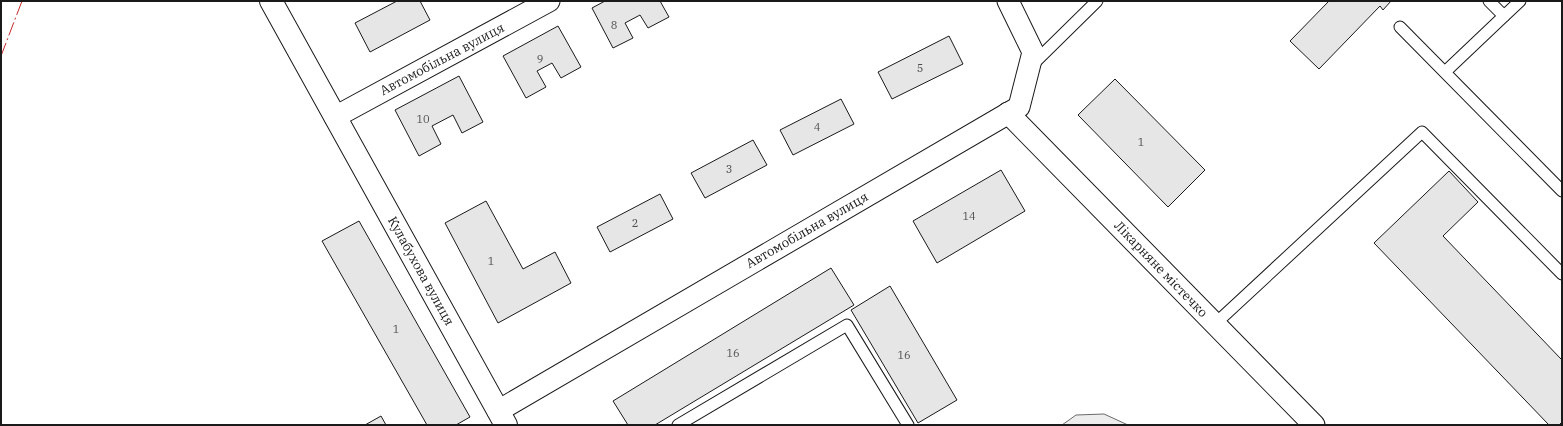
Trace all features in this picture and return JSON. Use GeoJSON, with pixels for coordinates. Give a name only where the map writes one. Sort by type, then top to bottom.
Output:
{"type":"FeatureCollection","features":[{"type":"Feature","properties":{"kind":"street","name":"Кулабухова вулиця"},"geometry":{"type":"LineString","coordinates":[[271,1],[502,418]]}},
{"type":"Feature","properties":{"kind":"street","name":"Автомобільна вулиця"},"geometry":{"type":"LineString","coordinates":[[335,117],[549,1]]}},
{"type":"Feature","properties":{"kind":"street","name":"Автомобільна вулиця"},"geometry":{"type":"LineString","coordinates":[[502,418],[1018,107],[1032,52],[1008,1]]}},
{"type":"Feature","properties":{"kind":"street","name":"Лікарняне містечко"},"geometry":{"type":"LineString","coordinates":[[1008,113],[1314,425]]}},
{"type":"Feature","properties":{"kind":"lane"},"geometry":{"type":"LineString","coordinates":[[1028,69],[1097,1]]}},
{"type":"Feature","properties":{"kind":"lane"},"geometry":{"type":"LineString","coordinates":[[1489,1],[1504,16]]}},
{"type":"Feature","properties":{"kind":"lane"},"geometry":{"type":"LineString","coordinates":[[1445,72],[1520,1]]}},
{"type":"Feature","properties":{"kind":"lane"},"geometry":{"type":"LineString","coordinates":[[1400,27],[1562,191]]}},
{"type":"Feature","properties":{"kind":"lane"},"geometry":{"type":"LineString","coordinates":[[1214,324],[1422,132],[1562,274]]}},
{"type":"Feature","properties":{"kind":"lane"},"geometry":{"type":"LineString","coordinates":[[678,425],[847,325],[908,425]]}},
{"type":"Feature","properties":{"kind":"shaded area"},"geometry":{"type":"Polygon","coordinates":[[[1104,414],[1128,425],[1062,425],[1076,415],[1104,414]]]}},
{"type":"Feature","properties":{"kind":"building"},"geometry":{"type":"Polygon","coordinates":[[[397,1],[420,1],[430,20],[370,52],[355,23],[397,1]]]}},
{"type":"Feature","properties":{"kind":"building"},"geometry":{"type":"Polygon","coordinates":[[[605,1],[660,1],[669,17],[648,28],[640,15],[625,23],[633,38],[613,48],[592,8],[605,1]]]}},
{"type":"Feature","properties":{"kind":"building"},"geometry":{"type":"Polygon","coordinates":[[[1329,1],[1391,1],[1383,10],[1380,6],[1319,69],[1290,41],[1329,1]]]}},
{"type":"Feature","properties":{"kind":"building"},"geometry":{"type":"Polygon","coordinates":[[[558,26],[581,67],[561,78],[552,63],[537,71],[546,87],[526,98],[503,56],[558,26]]]}},
{"type":"Feature","properties":{"kind":"building"},"geometry":{"type":"Polygon","coordinates":[[[949,36],[963,64],[892,99],[878,72],[949,36]]]}},
{"type":"Feature","properties":{"kind":"building"},"geometry":{"type":"Polygon","coordinates":[[[459,76],[483,122],[462,133],[453,115],[432,126],[441,144],[419,156],[395,110],[459,76]]]}},
{"type":"Feature","properties":{"kind":"building"},"geometry":{"type":"Polygon","coordinates":[[[1115,79],[1205,170],[1168,207],[1078,115],[1115,79]]]}},
{"type":"Feature","properties":{"kind":"building"},"geometry":{"type":"Polygon","coordinates":[[[841,99],[854,124],[793,155],[780,130],[841,99]]]}},
{"type":"Feature","properties":{"kind":"building"},"geometry":{"type":"Polygon","coordinates":[[[753,140],[767,165],[705,198],[691,173],[753,140]]]}},
{"type":"Feature","properties":{"kind":"building"},"geometry":{"type":"Polygon","coordinates":[[[1001,170],[1025,211],[937,263],[913,221],[1001,170]]]}},
{"type":"Feature","properties":{"kind":"building"},"geometry":{"type":"Polygon","coordinates":[[[1449,171],[1478,202],[1443,236],[1561,359],[1562,358],[1562,422],[1559,425],[1549,425],[1374,243],[1449,171]]]}},
{"type":"Feature","properties":{"kind":"building"},"geometry":{"type":"Polygon","coordinates":[[[660,194],[673,219],[610,252],[597,227],[660,194]]]}},
{"type":"Feature","properties":{"kind":"building"},"geometry":{"type":"Polygon","coordinates":[[[486,201],[523,269],[555,252],[571,283],[498,323],[445,223],[486,201]]]}},
{"type":"Feature","properties":{"kind":"building"},"geometry":{"type":"Polygon","coordinates":[[[359,221],[470,417],[456,425],[427,425],[322,241],[359,221]]]}},
{"type":"Feature","properties":{"kind":"building"},"geometry":{"type":"Polygon","coordinates":[[[831,268],[854,305],[655,425],[628,425],[613,401],[831,268]]]}},
{"type":"Feature","properties":{"kind":"building"},"geometry":{"type":"Polygon","coordinates":[[[890,286],[957,400],[918,423],[851,310],[890,286]]]}},
{"type":"Feature","properties":{"kind":"building"},"geometry":{"type":"Polygon","coordinates":[[[381,416],[386,425],[365,425],[381,416]]]}},
{"type":"Feature","properties":{"kind":"power"},"geometry":{"type":"LineString","coordinates":[[1,56],[22,1]]}}]}
